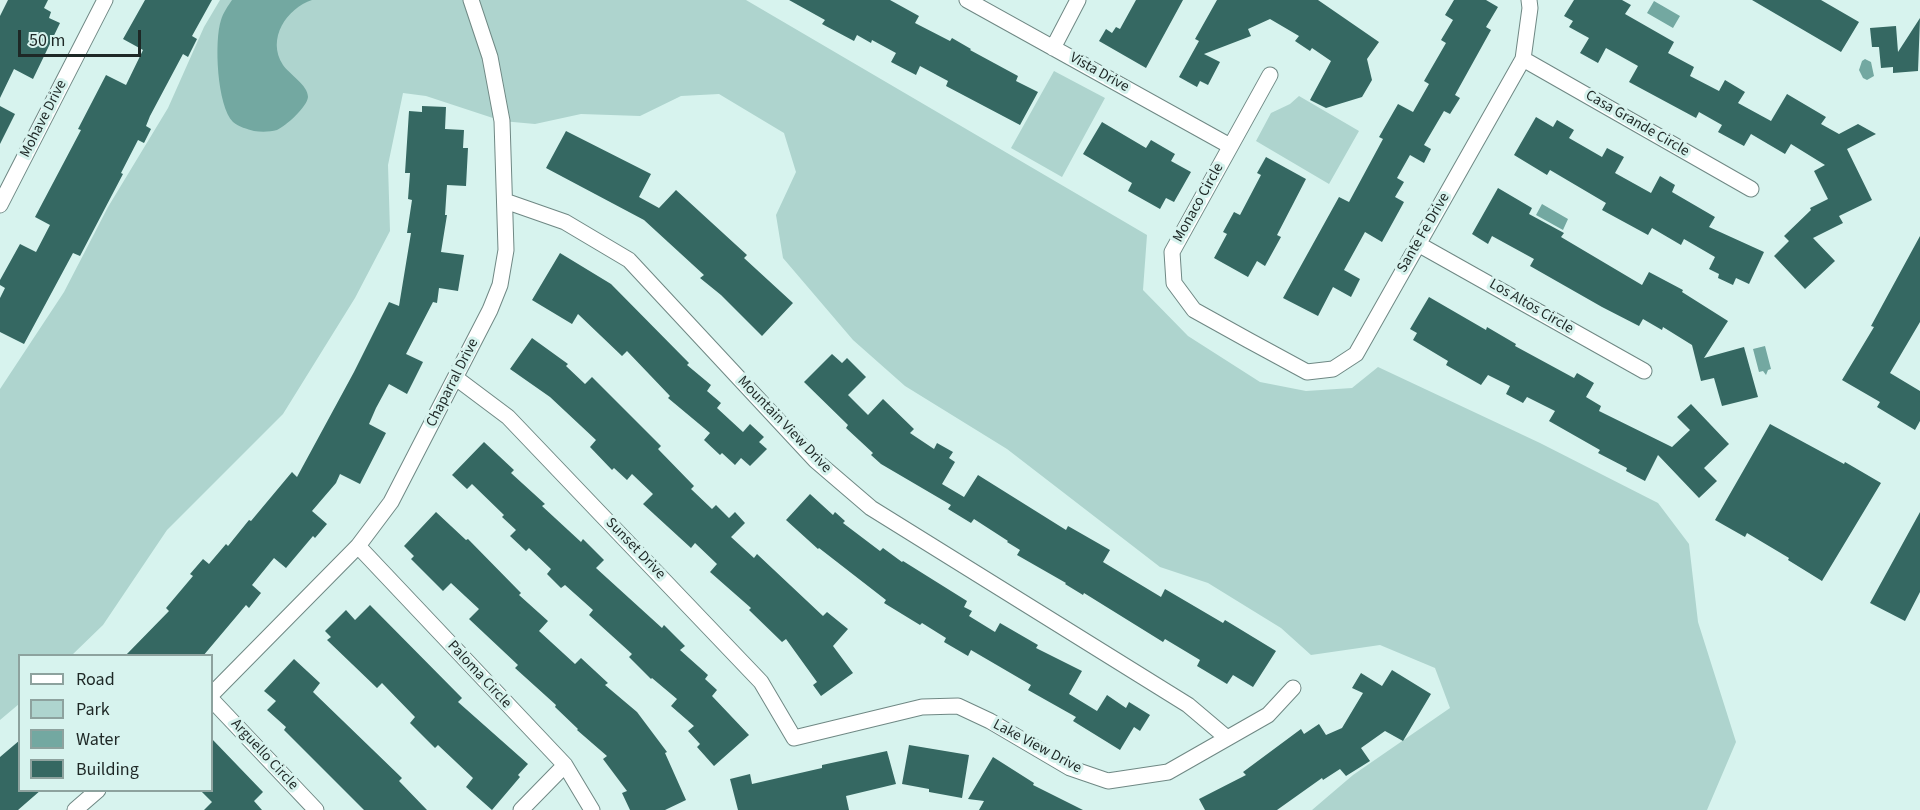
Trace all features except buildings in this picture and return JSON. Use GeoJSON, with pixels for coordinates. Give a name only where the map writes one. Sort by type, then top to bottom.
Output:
{"type":"FeatureCollection","features":[{"type":"Feature","properties":{"kind":"street","name":"Mohave Drive"},"geometry":{"type":"LineString","coordinates":[[0,205],[105,0]]}},
{"type":"Feature","properties":{"kind":"street","name":"Chaparral Drive"},"geometry":{"type":"LineString","coordinates":[[213,693],[358,546],[391,502],[456,378],[500,285],[506,250],[502,120],[490,57],[471,0]]}},
{"type":"Feature","properties":{"kind":"street","name":"Vista Drive"},"geometry":{"type":"LineString","coordinates":[[967,0],[1230,146]]}},
{"type":"Feature","properties":{"kind":"street"},"geometry":{"type":"LineString","coordinates":[[1053,48],[1078,0]]}},
{"type":"Feature","properties":{"kind":"street","name":"Sante Fe Drive"},"geometry":{"type":"LineString","coordinates":[[1248,340],[1307,372],[1333,369],[1356,354],[1524,59],[1529,0]]}},
{"type":"Feature","properties":{"kind":"street","name":"Casa Grande Circle"},"geometry":{"type":"LineString","coordinates":[[1524,59],[1751,189]]}},
{"type":"Feature","properties":{"kind":"street","name":"Monaco Circle"},"geometry":{"type":"LineString","coordinates":[[1248,340],[1194,310],[1174,283],[1172,252],[1270,75]]}},
{"type":"Feature","properties":{"kind":"street","name":"Mountain View Drive"},"geometry":{"type":"LineString","coordinates":[[505,201],[565,222],[629,260],[815,460],[871,508],[1188,705],[1227,738]]}},
{"type":"Feature","properties":{"kind":"street","name":"Los Altos Circle"},"geometry":{"type":"LineString","coordinates":[[1418,244],[1644,371]]}},
{"type":"Feature","properties":{"kind":"street","name":"Sunset Drive"},"geometry":{"type":"LineString","coordinates":[[456,378],[508,417],[761,682],[794,738]]}},
{"type":"Feature","properties":{"kind":"street","name":"Paloma Circle"},"geometry":{"type":"LineString","coordinates":[[358,546],[565,765],[592,810]]}},
{"type":"Feature","properties":{"kind":"street","name":"Lake View Drive"},"geometry":{"type":"LineString","coordinates":[[794,738],[922,707],[958,706],[990,721],[1070,768],[1108,781],[1168,772],[1268,715],[1293,688]]}},
{"type":"Feature","properties":{"kind":"street","name":"Arguello Circle"},"geometry":{"type":"LineString","coordinates":[[213,701],[316,810]]}},
{"type":"Feature","properties":{"kind":"street"},"geometry":{"type":"LineString","coordinates":[[521,810],[565,765]]}},
{"type":"Feature","properties":{"kind":"street"},"geometry":{"type":"LineString","coordinates":[[75,810],[96,792]]}},
{"type":"Feature","properties":{"kind":"green space"},"geometry":{"type":"Polygon","coordinates":[[[220,0],[746,0],[1147,235],[1143,290],[1188,336],[1260,382],[1306,391],[1352,388],[1378,367],[1540,443],[1658,503],[1689,544],[1698,622],[1736,742],[1707,810],[1312,810],[1353,775],[1450,708],[1435,668],[1380,645],[1311,655],[1281,628],[1208,583],[1160,567],[1007,449],[905,386],[853,340],[783,258],[776,215],[796,172],[784,133],[719,94],[681,96],[640,116],[581,114],[535,124],[502,121],[426,96],[403,93],[388,165],[390,231],[355,298],[283,414],[167,530],[103,625],[73,654],[18,654],[18,705],[0,720],[0,389],[64,292],[108,207],[168,108],[204,27],[220,0]]]}},
{"type":"Feature","properties":{"kind":"green space"},"geometry":{"type":"Polygon","coordinates":[[[1054,71],[1105,98],[1062,177],[1011,148],[1054,71]]]}},
{"type":"Feature","properties":{"kind":"green space"},"geometry":{"type":"Polygon","coordinates":[[[1299,96],[1359,131],[1329,184],[1256,141],[1271,113],[1290,104],[1299,96]]]}},
{"type":"Feature","properties":{"kind":"water"},"geometry":{"type":"Polygon","coordinates":[[[232,0],[312,0],[287,17],[278,35],[278,55],[283,65],[305,88],[308,97],[296,116],[277,130],[265,132],[243,128],[233,122],[223,102],[218,73],[219,30],[222,17],[232,0]]]}},
{"type":"Feature","properties":{"kind":"water"},"geometry":{"type":"Polygon","coordinates":[[[1654,1],[1680,16],[1673,28],[1647,13],[1654,1]]]}},
{"type":"Feature","properties":{"kind":"water"},"geometry":{"type":"Polygon","coordinates":[[[1865,59],[1871,62],[1874,76],[1867,80],[1863,78],[1859,70],[1865,59]]]}},
{"type":"Feature","properties":{"kind":"water"},"geometry":{"type":"Polygon","coordinates":[[[1542,204],[1568,219],[1563,230],[1536,215],[1542,204]]]}},
{"type":"Feature","properties":{"kind":"water"},"geometry":{"type":"Polygon","coordinates":[[[1765,346],[1771,369],[1766,375],[1763,371],[1759,372],[1753,349],[1765,346]]]}}]}
